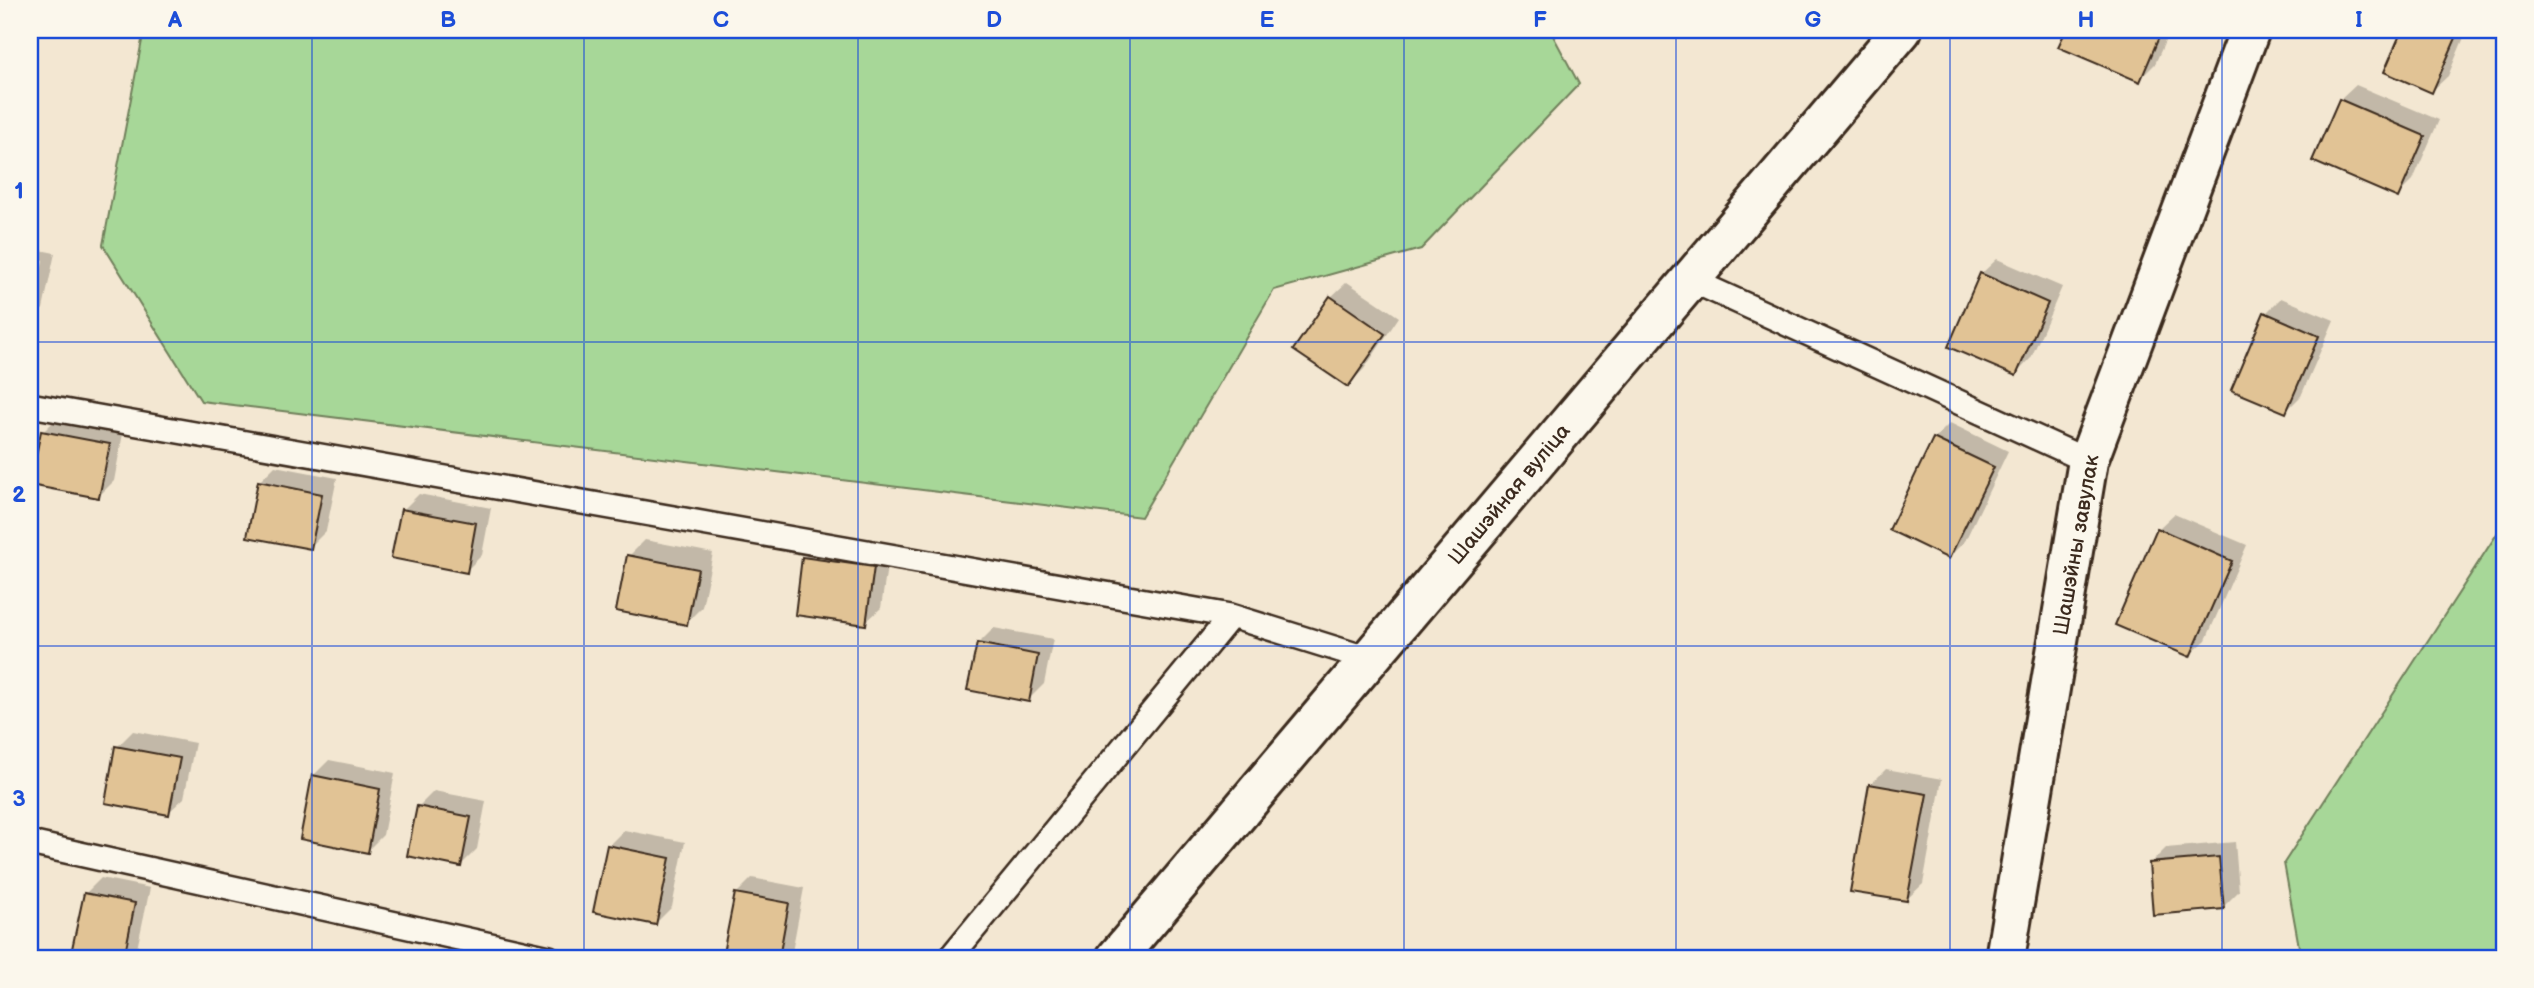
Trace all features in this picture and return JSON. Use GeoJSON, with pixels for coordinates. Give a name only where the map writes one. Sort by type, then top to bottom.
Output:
{"type":"FeatureCollection","features":[{"type":"Feature","properties":{"kind":"main road","name":"Шашэйная вуліца"},"geometry":{"type":"LineString","coordinates":[[1116,958],[1902,30]]}},
{"type":"Feature","properties":{"kind":"main road","name":"Шашэйны завулак"},"geometry":{"type":"LineString","coordinates":[[2005,958],[2088,461],[2250,30]]}},
{"type":"Feature","properties":{"kind":"lane"},"geometry":{"type":"LineString","coordinates":[[1691,280],[2088,461]]}},
{"type":"Feature","properties":{"kind":"lane"},"geometry":{"type":"LineString","coordinates":[[30,405],[1231,617],[1369,659]]}},
{"type":"Feature","properties":{"kind":"lane"},"geometry":{"type":"LineString","coordinates":[[950,958],[1231,617]]}},
{"type":"Feature","properties":{"kind":"lane"},"geometry":{"type":"LineString","coordinates":[[30,843],[549,958]]}},
{"type":"Feature","properties":{"kind":"green space"},"geometry":{"type":"Polygon","coordinates":[[[144,30],[1550,30],[1579,84],[1421,249],[1274,290],[1141,517],[201,401],[103,245],[144,30]]]}},
{"type":"Feature","properties":{"kind":"green space"},"geometry":{"type":"Polygon","coordinates":[[[2504,523],[2504,958],[2301,958],[2284,863],[2504,523]]]}},
{"type":"Feature","properties":{"kind":"building"},"geometry":{"type":"Polygon","coordinates":[[[2066,30],[2162,30],[2140,82],[2058,47],[2066,30]]]}},
{"type":"Feature","properties":{"kind":"building"},"geometry":{"type":"Polygon","coordinates":[[[2402,30],[2459,31],[2432,93],[2384,72],[2402,30]]]}},
{"type":"Feature","properties":{"kind":"building"},"geometry":{"type":"Polygon","coordinates":[[[2339,99],[2425,136],[2398,198],[2312,161],[2339,99]]]}},
{"type":"Feature","properties":{"kind":"building"},"geometry":{"type":"Polygon","coordinates":[[[30,266],[40,268],[30,318],[30,266]]]}},
{"type":"Feature","properties":{"kind":"building"},"geometry":{"type":"Polygon","coordinates":[[[1980,273],[2048,303],[2016,376],[1948,347],[1980,273]]]}},
{"type":"Feature","properties":{"kind":"building"},"geometry":{"type":"Polygon","coordinates":[[[1330,296],[1385,334],[1348,387],[1293,350],[1330,296]]]}},
{"type":"Feature","properties":{"kind":"building"},"geometry":{"type":"Polygon","coordinates":[[[2264,312],[2319,336],[2286,413],[2231,390],[2264,312]]]}},
{"type":"Feature","properties":{"kind":"building"},"geometry":{"type":"Polygon","coordinates":[[[41,431],[110,444],[99,498],[30,485],[41,431]]]}},
{"type":"Feature","properties":{"kind":"building"},"geometry":{"type":"Polygon","coordinates":[[[1933,438],[1994,467],[1949,559],[1889,530],[1933,438]]]}},
{"type":"Feature","properties":{"kind":"building"},"geometry":{"type":"Polygon","coordinates":[[[258,481],[322,494],[311,549],[247,537],[258,481]]]}},
{"type":"Feature","properties":{"kind":"building"},"geometry":{"type":"Polygon","coordinates":[[[401,509],[476,523],[467,573],[391,558],[401,509]]]}},
{"type":"Feature","properties":{"kind":"building"},"geometry":{"type":"Polygon","coordinates":[[[2157,528],[2232,561],[2190,657],[2115,625],[2157,528]]]}},
{"type":"Feature","properties":{"kind":"building"},"geometry":{"type":"Polygon","coordinates":[[[627,555],[698,569],[687,625],[616,611],[627,555]]]}},
{"type":"Feature","properties":{"kind":"building"},"geometry":{"type":"Polygon","coordinates":[[[802,557],[874,567],[866,625],[795,615],[802,557]]]}},
{"type":"Feature","properties":{"kind":"building"},"geometry":{"type":"Polygon","coordinates":[[[977,643],[1038,655],[1029,702],[967,690],[977,643]]]}},
{"type":"Feature","properties":{"kind":"building"},"geometry":{"type":"Polygon","coordinates":[[[115,746],[180,758],[169,815],[105,803],[115,746]]]}},
{"type":"Feature","properties":{"kind":"building"},"geometry":{"type":"Polygon","coordinates":[[[312,775],[380,789],[368,853],[300,839],[312,775]]]}},
{"type":"Feature","properties":{"kind":"building"},"geometry":{"type":"Polygon","coordinates":[[[1869,784],[1927,794],[1907,901],[1850,892],[1869,784]]]}},
{"type":"Feature","properties":{"kind":"building"},"geometry":{"type":"Polygon","coordinates":[[[417,806],[471,817],[461,867],[407,856],[417,806]]]}},
{"type":"Feature","properties":{"kind":"building"},"geometry":{"type":"Polygon","coordinates":[[[607,845],[670,858],[656,925],[593,912],[607,845]]]}},
{"type":"Feature","properties":{"kind":"building"},"geometry":{"type":"Polygon","coordinates":[[[2219,857],[2224,909],[2153,915],[2149,863],[2219,857]]]}},
{"type":"Feature","properties":{"kind":"building"},"geometry":{"type":"Polygon","coordinates":[[[84,893],[135,903],[124,958],[70,958],[84,893]]]}},
{"type":"Feature","properties":{"kind":"building"},"geometry":{"type":"Polygon","coordinates":[[[735,893],[789,903],[779,958],[722,958],[735,893]]]}}]}
